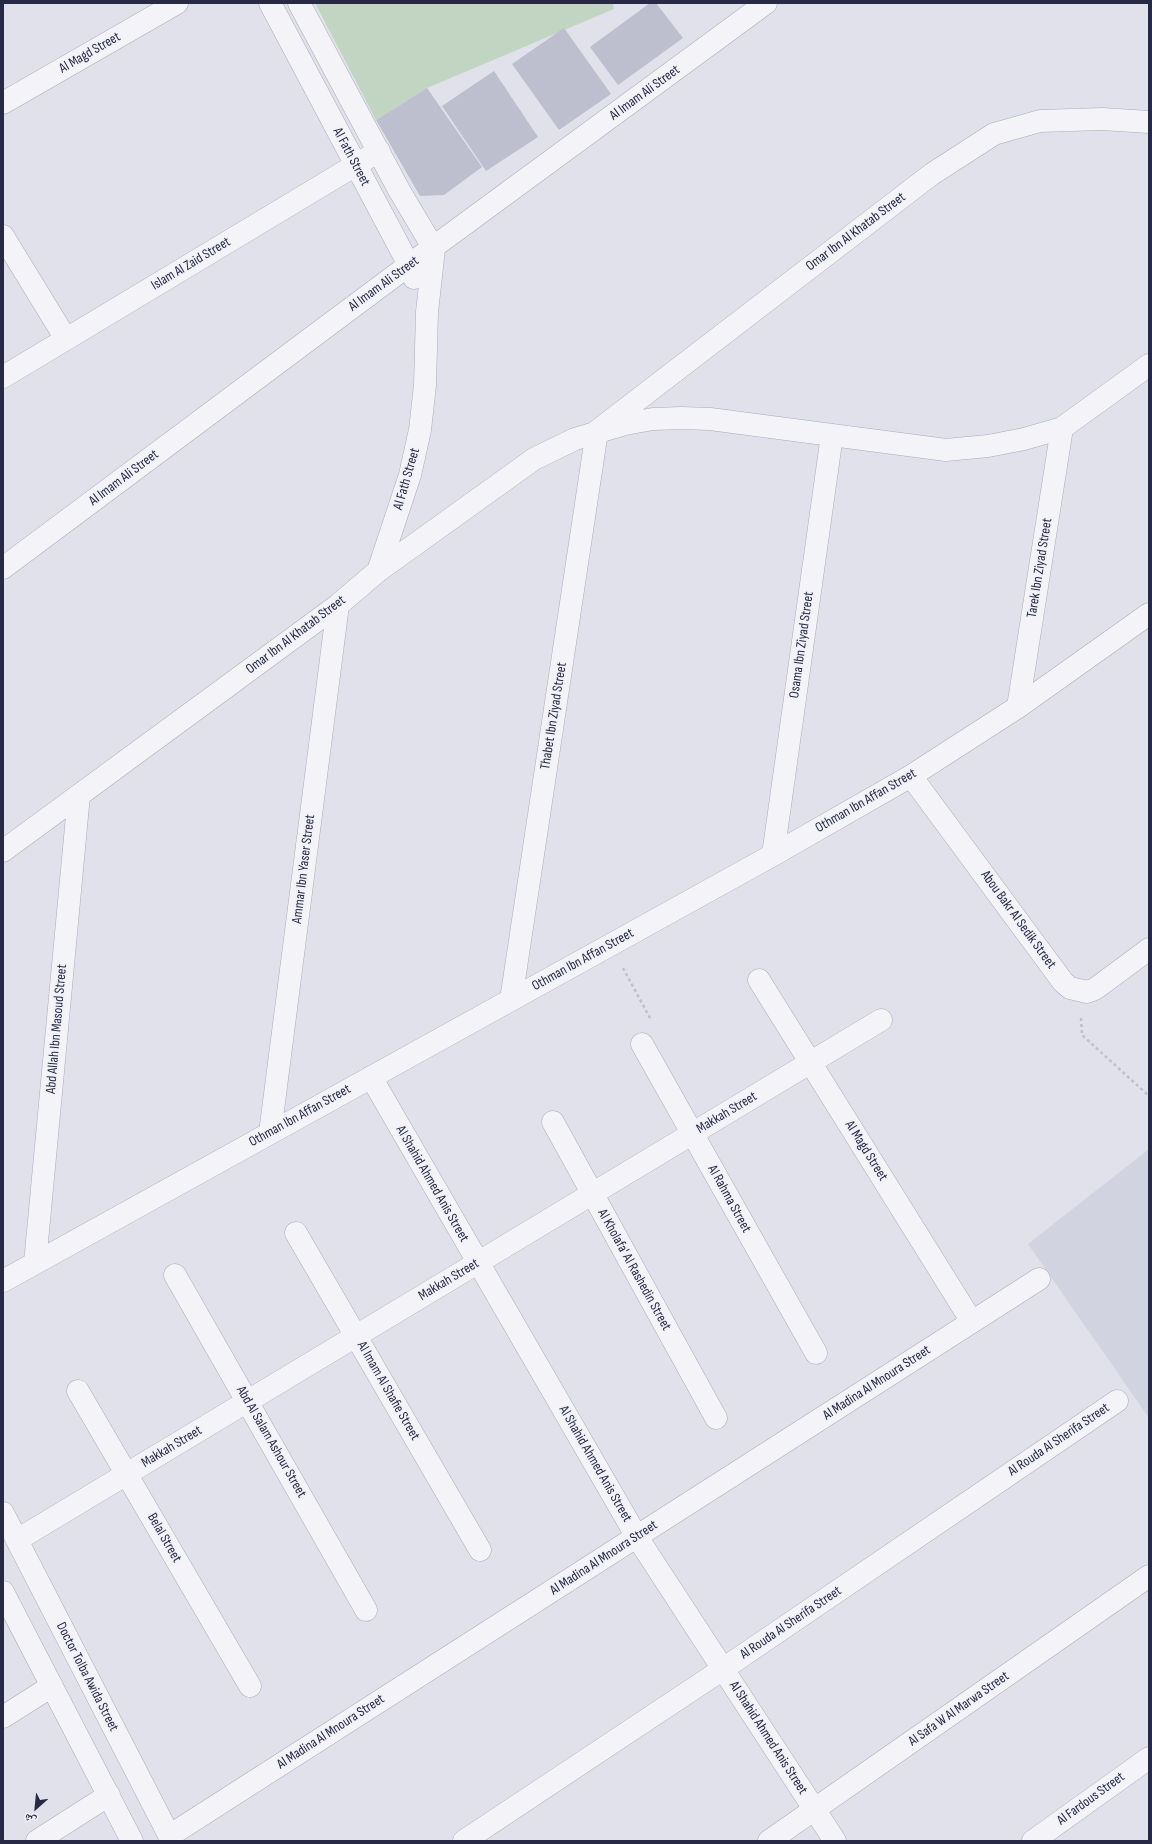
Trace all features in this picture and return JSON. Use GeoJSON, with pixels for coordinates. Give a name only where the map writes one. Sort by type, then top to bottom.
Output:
{"type":"FeatureCollection","features":[{"type":"Feature","properties":{"kind":"street","name":"Al Magd Street"},"geometry":{"type":"LineString","coordinates":[[3,103],[176,3]]}},
{"type":"Feature","properties":{"kind":"street","name":"Al Fath Street"},"geometry":{"type":"LineString","coordinates":[[270,3],[409,266],[427,312]]}},
{"type":"Feature","properties":{"kind":"street","name":"Al Fath Street"},"geometry":{"type":"LineString","coordinates":[[299,3],[434,249],[427,312],[425,385],[420,430],[410,475],[378,571]]}},
{"type":"Feature","properties":{"kind":"street","name":"Al Imam Ali Street"},"geometry":{"type":"LineString","coordinates":[[3,568],[766,3]]}},
{"type":"Feature","properties":{"kind":"street","name":"Omar Ibn Al Khatab Street"},"geometry":{"type":"LineString","coordinates":[[597,431],[932,174],[994,134],[1040,121],[1102,119],[1149,122]]}},
{"type":"Feature","properties":{"kind":"street","name":"Islam Al Zaid Street"},"geometry":{"type":"LineString","coordinates":[[3,377],[379,151]]}},
{"type":"Feature","properties":{"kind":"street"},"geometry":{"type":"LineString","coordinates":[[3,236],[66,339]]}},
{"type":"Feature","properties":{"kind":"street","name":"Omar Ibn Al Khatab Street"},"geometry":{"type":"LineString","coordinates":[[3,851],[338,605],[378,571],[534,459],[575,439],[597,431],[625,424],[653,419],[682,418],[710,419],[946,450],[988,446],[1016,441],[1062,428],[1149,366]]}},
{"type":"Feature","properties":{"kind":"street","name":"Tarek Ibn Ziyad Street"},"geometry":{"type":"LineString","coordinates":[[1018,707],[1062,428]]}},
{"type":"Feature","properties":{"kind":"street","name":"Thabet Ibn Ziyad Street"},"geometry":{"type":"LineString","coordinates":[[511,1000],[597,431]]}},
{"type":"Feature","properties":{"kind":"street","name":"Osama Ibn Ziyad Street"},"geometry":{"type":"LineString","coordinates":[[773,855],[832,435]]}},
{"type":"Feature","properties":{"kind":"street","name":"Ammar Ibn Yaser Street"},"geometry":{"type":"LineString","coordinates":[[270,1133],[338,605]]}},
{"type":"Feature","properties":{"kind":"street","name":"Othman Ibn Affan Street"},"geometry":{"type":"LineString","coordinates":[[3,1281],[773,855],[911,776],[1018,707],[1149,614]]}},
{"type":"Feature","properties":{"kind":"street","name":"Abou Bakr Al Sedik Street"},"geometry":{"type":"LineString","coordinates":[[911,776],[1063,982],[1070,988],[1078,991]]}},
{"type":"Feature","properties":{"kind":"street","name":"Abd Allah Ibn Masoud Street"},"geometry":{"type":"LineString","coordinates":[[35,1263],[79,795]]}},
{"type":"Feature","properties":{"kind":"street"},"geometry":{"type":"LineString","coordinates":[[1078,991],[1087,992],[1099,987],[1149,949]]}},
{"type":"Feature","properties":{"kind":"street","name":"Al Magd Street"},"geometry":{"type":"LineString","coordinates":[[759,980],[972,1322]]}},
{"type":"Feature","properties":{"kind":"street","name":"Makkah Street"},"geometry":{"type":"LineString","coordinates":[[17,1540],[881,1020]]}},
{"type":"Feature","properties":{"kind":"street","name":"Al Rahma Street"},"geometry":{"type":"LineString","coordinates":[[642,1044],[816,1353]]}},
{"type":"Feature","properties":{"kind":"street","name":"Al Shahid Ahmed Anis Street"},"geometry":{"type":"LineString","coordinates":[[370,1077],[637,1537],[835,1841]]}},
{"type":"Feature","properties":{"kind":"street","name":"Al Kholafa' Al Rashedin Street"},"geometry":{"type":"LineString","coordinates":[[552,1122],[716,1418]]}},
{"type":"Feature","properties":{"kind":"street","name":"Al Imam Al Shafie Street"},"geometry":{"type":"LineString","coordinates":[[296,1233],[480,1550]]}},
{"type":"Feature","properties":{"kind":"street","name":"Abd Al Salam Ashour Street"},"geometry":{"type":"LineString","coordinates":[[175,1275],[366,1610]]}},
{"type":"Feature","properties":{"kind":"street","name":"Al Madina Al Mnoura Street"},"geometry":{"type":"LineString","coordinates":[[170,1838],[1039,1280]]}},
{"type":"Feature","properties":{"kind":"street","name":"Belal Street"},"geometry":{"type":"LineString","coordinates":[[78,1390],[250,1686]]}},
{"type":"Feature","properties":{"kind":"street","name":"Al Rouda Al Sherifa Street"},"geometry":{"type":"LineString","coordinates":[[464,1841],[723,1669],[1117,1401]]}},
{"type":"Feature","properties":{"kind":"street","name":"Doctor Tolba Awida Street"},"geometry":{"type":"LineString","coordinates":[[3,1513],[170,1838]]}},
{"type":"Feature","properties":{"kind":"street","name":"Al Safa W Al Marwa Street"},"geometry":{"type":"LineString","coordinates":[[769,1841],[1149,1576]]}},
{"type":"Feature","properties":{"kind":"street"},"geometry":{"type":"LineString","coordinates":[[3,1592],[132,1841]]}},
{"type":"Feature","properties":{"kind":"street"},"geometry":{"type":"LineString","coordinates":[[3,1717],[52,1686]]}},
{"type":"Feature","properties":{"kind":"street","name":"Al Fardous Street"},"geometry":{"type":"LineString","coordinates":[[1033,1841],[1149,1758]]}},
{"type":"Feature","properties":{"kind":"street"},"geometry":{"type":"LineString","coordinates":[[37,1841],[109,1795]]}},
{"type":"Feature","properties":{"kind":"path"},"geometry":{"type":"LineString","coordinates":[[610,945],[656,1031],[642,1044]]}},
{"type":"Feature","properties":{"kind":"path"},"geometry":{"type":"LineString","coordinates":[[1078,991],[1082,1035],[1149,1096]]}},
{"type":"Feature","properties":{"kind":"shaded area"},"geometry":{"type":"Polygon","coordinates":[[[1149,1149],[1149,1418],[1028,1244],[1149,1149]]]}},
{"type":"Feature","properties":{"kind":"green space"},"geometry":{"type":"Polygon","coordinates":[[[315,3],[613,3],[614,9],[427,88],[376,120],[315,3]]]}},
{"type":"Feature","properties":{"kind":"building"},"geometry":{"type":"Polygon","coordinates":[[[650,3],[656,3],[683,38],[618,85],[590,47],[650,3]]]}},
{"type":"Feature","properties":{"kind":"building"},"geometry":{"type":"Polygon","coordinates":[[[564,28],[611,94],[559,130],[512,64],[564,28]]]}},
{"type":"Feature","properties":{"kind":"building"},"geometry":{"type":"Polygon","coordinates":[[[494,71],[538,137],[486,171],[442,106],[494,71]]]}},
{"type":"Feature","properties":{"kind":"building"},"geometry":{"type":"Polygon","coordinates":[[[427,88],[482,167],[444,195],[420,196],[376,120],[427,88]]]}}]}
